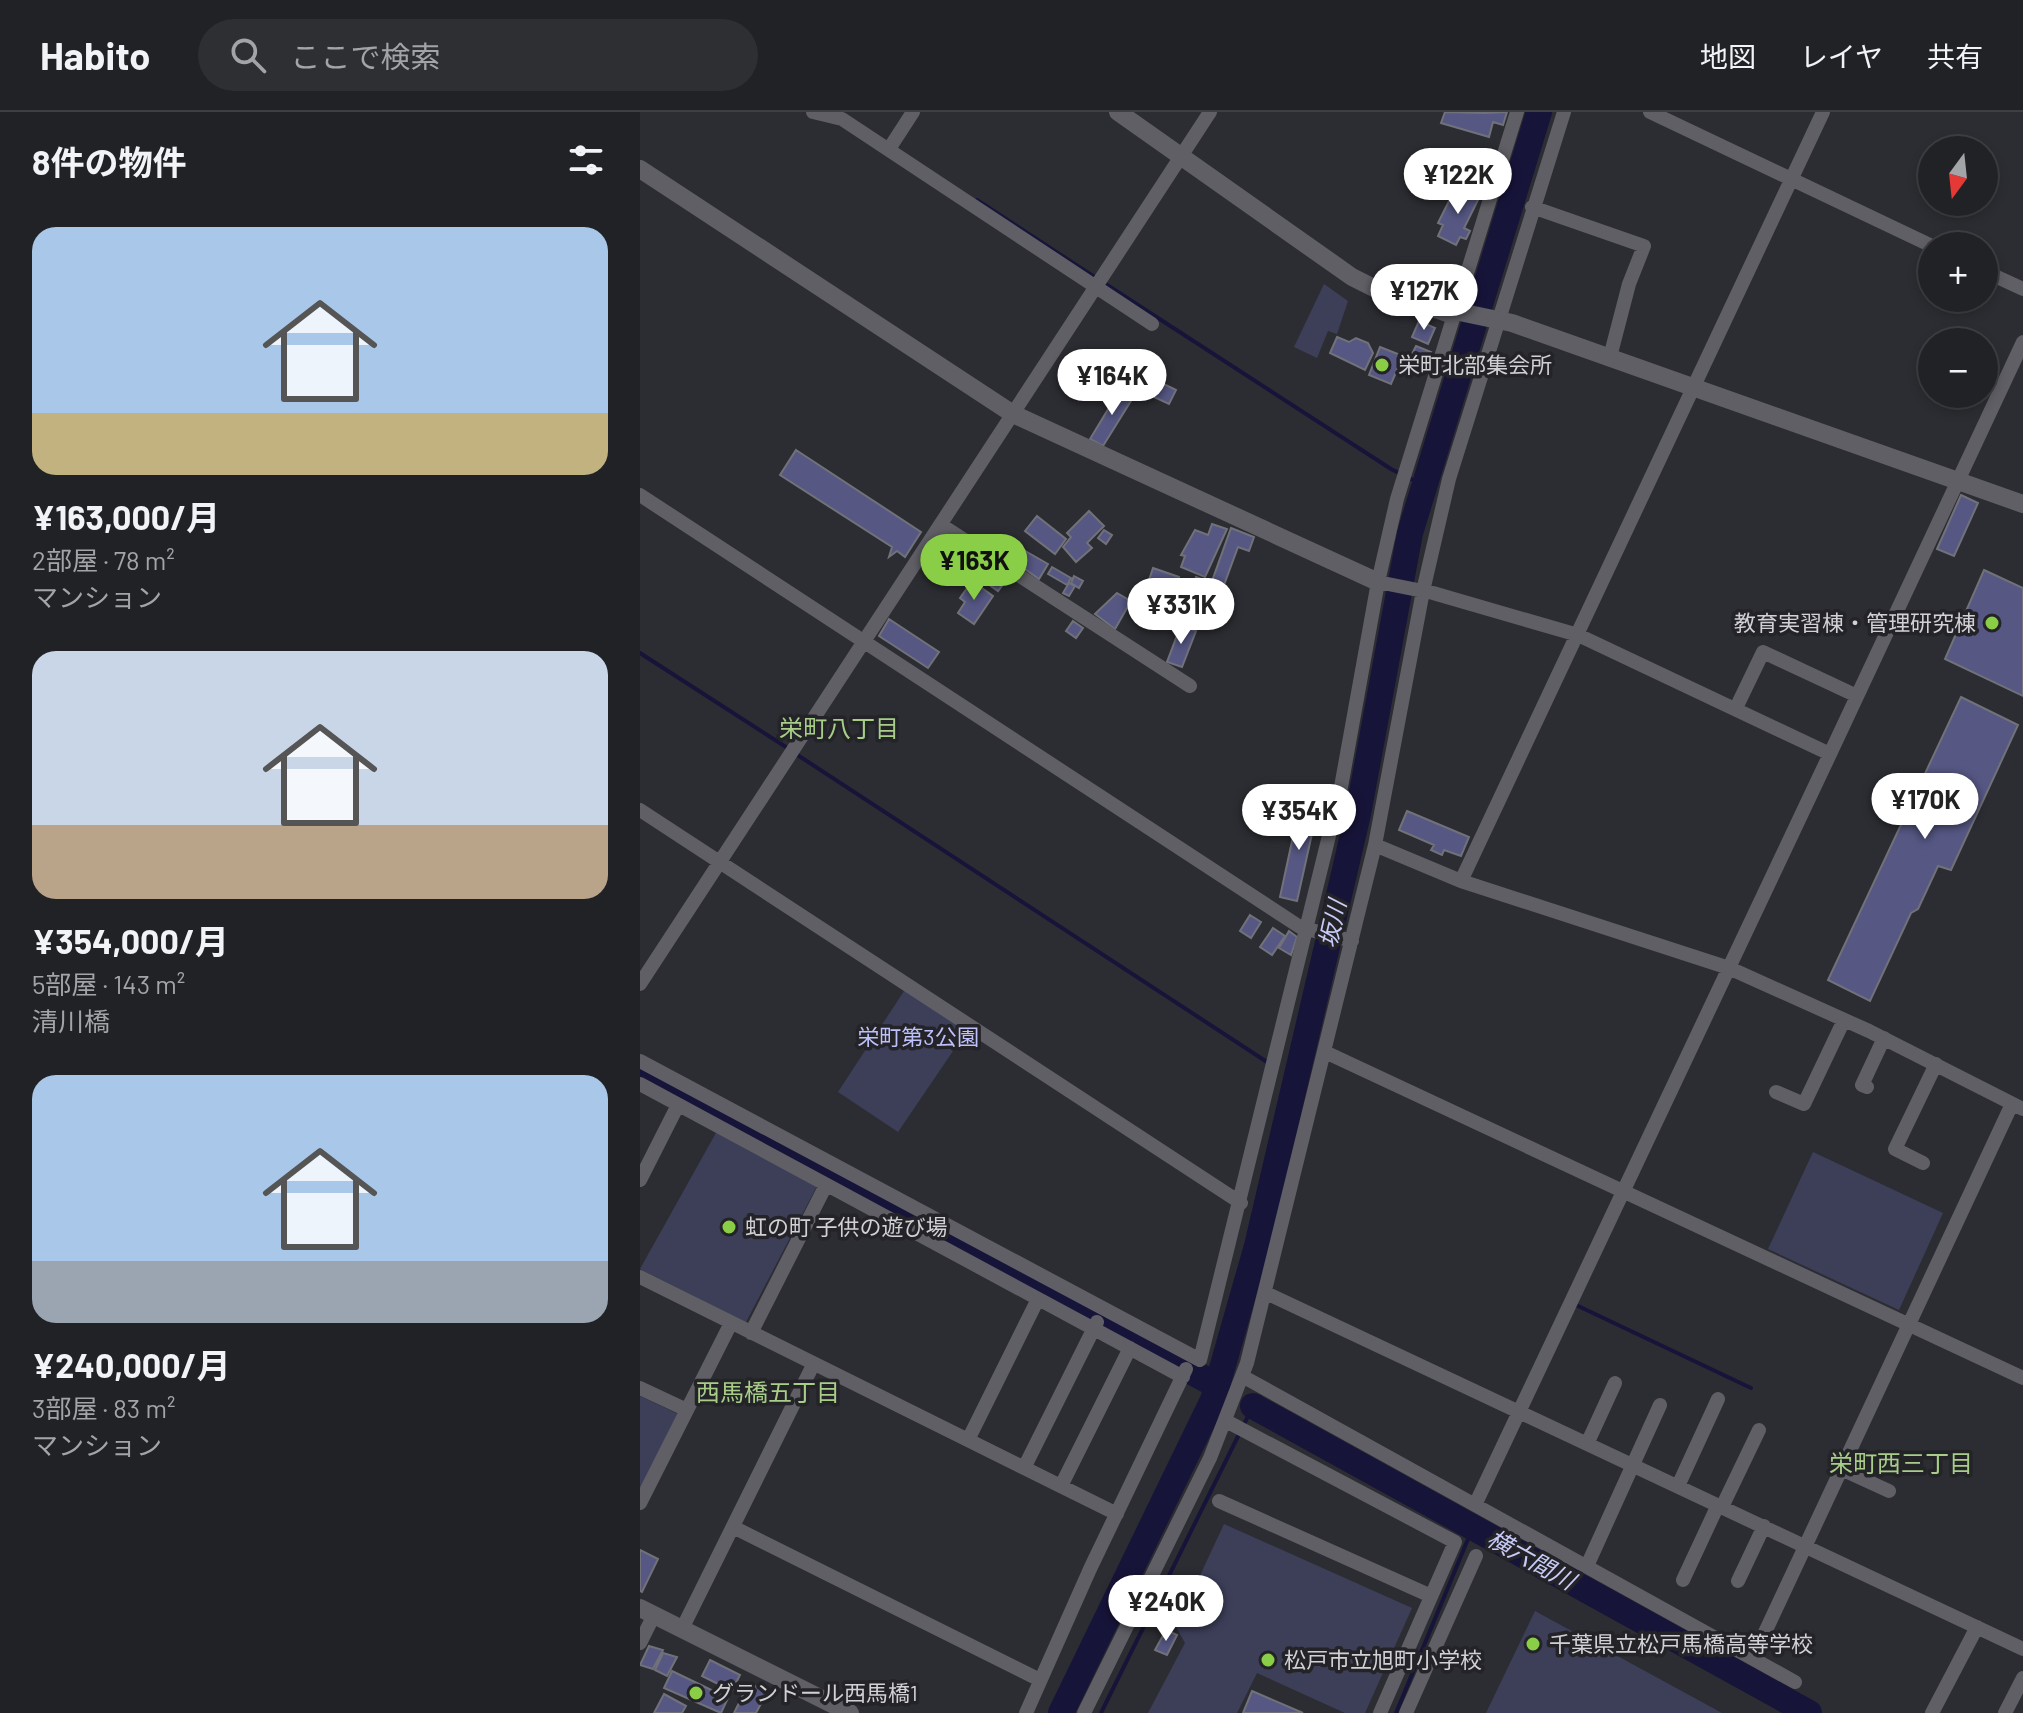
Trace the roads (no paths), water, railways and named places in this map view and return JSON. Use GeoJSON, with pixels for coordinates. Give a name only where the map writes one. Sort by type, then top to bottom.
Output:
{"type":"FeatureCollection","features":[{"type":"Feature","properties":{"kind":"street"},"geometry":{"type":"LineString","coordinates":[[813,112],[842,119],[1152,324]]}},
{"type":"Feature","properties":{"kind":"street"},"geometry":{"type":"LineString","coordinates":[[889,149],[913,112]]}},
{"type":"Feature","properties":{"kind":"street"},"geometry":{"type":"LineString","coordinates":[[1118,112],[1182,154],[1352,277],[1374,288],[1497,320],[1610,357],[2023,504]]}},
{"type":"Feature","properties":{"kind":"street"},"geometry":{"type":"LineString","coordinates":[[640,984],[1210,112]]}},
{"type":"Feature","properties":{"kind":"street"},"geometry":{"type":"LineString","coordinates":[[640,1061],[1191,1360],[1200,1360],[1310,931],[1410,450],[1457,312],[1517,112]]}},
{"type":"Feature","properties":{"kind":"street"},"geometry":{"type":"LineString","coordinates":[[1084,1713],[1228,1415],[1241,1379],[1266,1293],[1375,845],[1420,591],[1449,479],[1564,112]]}},
{"type":"Feature","properties":{"kind":"street"},"geometry":{"type":"LineString","coordinates":[[1650,112],[1918,239]]}},
{"type":"Feature","properties":{"kind":"street"},"geometry":{"type":"LineString","coordinates":[[1461,881],[1823,112]]}},
{"type":"Feature","properties":{"kind":"street"},"geometry":{"type":"LineString","coordinates":[[640,169],[1013,414],[1381,583],[1578,635],[1830,754]]}},
{"type":"Feature","properties":{"kind":"street"},"geometry":{"type":"LineString","coordinates":[[1532,207],[1644,246],[1629,284],[1610,357]]}},
{"type":"Feature","properties":{"kind":"street"},"geometry":{"type":"LineString","coordinates":[[1998,277],[2023,289]]}},
{"type":"Feature","properties":{"kind":"street"},"geometry":{"type":"LineString","coordinates":[[1475,1505],[2023,342]]}},
{"type":"Feature","properties":{"kind":"street"},"geometry":{"type":"LineString","coordinates":[[640,495],[1310,931],[1350,940]]}},
{"type":"Feature","properties":{"kind":"street"},"geometry":{"type":"LineString","coordinates":[[941,525],[1190,686]]}},
{"type":"Feature","properties":{"kind":"street"},"geometry":{"type":"LineString","coordinates":[[1736,708],[1763,652],[1857,696]]}},
{"type":"Feature","properties":{"kind":"street"},"geometry":{"type":"LineString","coordinates":[[640,810],[1241,1203]]}},
{"type":"Feature","properties":{"kind":"street"},"geometry":{"type":"LineString","coordinates":[[1375,845],[1461,881],[1729,968],[1884,1038],[2018,1106],[1908,1325],[1753,1658]]}},
{"type":"Feature","properties":{"kind":"street"},"geometry":{"type":"LineString","coordinates":[[1776,1092],[1804,1104],[1844,1020]]}},
{"type":"Feature","properties":{"kind":"street"},"geometry":{"type":"LineString","coordinates":[[1867,1087],[1862,1085],[1884,1038]]}},
{"type":"Feature","properties":{"kind":"street"},"geometry":{"type":"LineString","coordinates":[[1325,1052],[2023,1378]]}},
{"type":"Feature","properties":{"kind":"street"},"geometry":{"type":"LineString","coordinates":[[1923,1163],[1895,1149],[1936,1064]]}},
{"type":"Feature","properties":{"kind":"street"},"geometry":{"type":"LineString","coordinates":[[640,1084],[1183,1377]]}},
{"type":"Feature","properties":{"kind":"street"},"geometry":{"type":"LineString","coordinates":[[640,1180],[678,1105]]}},
{"type":"Feature","properties":{"kind":"street"},"geometry":{"type":"LineString","coordinates":[[751,1333],[826,1185]]}},
{"type":"Feature","properties":{"kind":"street"},"geometry":{"type":"LineString","coordinates":[[640,1277],[1117,1514]]}},
{"type":"Feature","properties":{"kind":"street"},"geometry":{"type":"LineString","coordinates":[[1266,1293],[2023,1649]]}},
{"type":"Feature","properties":{"kind":"street"},"geometry":{"type":"LineString","coordinates":[[968,1440],[1038,1299]]}},
{"type":"Feature","properties":{"kind":"street"},"geometry":{"type":"LineString","coordinates":[[1024,1468],[1102,1311]]}},
{"type":"Feature","properties":{"kind":"street"},"geometry":{"type":"LineString","coordinates":[[641,1498],[731,1323]]}},
{"type":"Feature","properties":{"kind":"street"},"geometry":{"type":"LineString","coordinates":[[1061,1486],[1130,1348]]}},
{"type":"Feature","properties":{"kind":"street"},"geometry":{"type":"LineString","coordinates":[[1026,1713],[1191,1360]]}},
{"type":"Feature","properties":{"kind":"street"},"geometry":{"type":"LineString","coordinates":[[682,1629],[813,1365]]}},
{"type":"Feature","properties":{"kind":"street"},"geometry":{"type":"LineString","coordinates":[[1241,1379],[1795,1682]]}},
{"type":"Feature","properties":{"kind":"street"},"geometry":{"type":"LineString","coordinates":[[1587,1444],[1615,1383]]}},
{"type":"Feature","properties":{"kind":"street"},"geometry":{"type":"LineString","coordinates":[[640,1388],[687,1410]]}},
{"type":"Feature","properties":{"kind":"street"},"geometry":{"type":"LineString","coordinates":[[1678,1486],[1718,1399]]}},
{"type":"Feature","properties":{"kind":"street"},"geometry":{"type":"LineString","coordinates":[[1587,1566],[1660,1405]]}},
{"type":"Feature","properties":{"kind":"street"},"geometry":{"type":"LineString","coordinates":[[1228,1415],[1247,1431],[1455,1542],[1380,1713]]}},
{"type":"Feature","properties":{"kind":"street"},"geometry":{"type":"LineString","coordinates":[[1683,1580],[1759,1430]]}},
{"type":"Feature","properties":{"kind":"street"},"geometry":{"type":"LineString","coordinates":[[1841,1469],[1889,1491]]}},
{"type":"Feature","properties":{"kind":"street"},"geometry":{"type":"LineString","coordinates":[[1219,1501],[1431,1596]]}},
{"type":"Feature","properties":{"kind":"street"},"geometry":{"type":"LineString","coordinates":[[1738,1581],[1764,1526]]}},
{"type":"Feature","properties":{"kind":"street"},"geometry":{"type":"LineString","coordinates":[[733,1527],[1040,1680]]}},
{"type":"Feature","properties":{"kind":"street"},"geometry":{"type":"LineString","coordinates":[[1406,1713],[1476,1556]]}},
{"type":"Feature","properties":{"kind":"street"},"geometry":{"type":"LineString","coordinates":[[640,1643],[647,1612],[850,1713]]}},
{"type":"Feature","properties":{"kind":"street"},"geometry":{"type":"LineString","coordinates":[[1932,1713],[1977,1627]]}},
{"type":"Feature","properties":{"kind":"street"},"geometry":{"type":"LineString","coordinates":[[2005,1713],[2023,1678]]}},
{"type":"Feature","properties":{"kind":"street"},"geometry":{"type":"LineString","coordinates":[[1391,1687],[1413,1698]]}},
{"type":"Feature","properties":{"kind":"waterway","name":"坂川"},"geometry":{"type":"LineString","coordinates":[[1061,1713],[1213,1400],[1257,1246],[1358,814],[1410,533],[1539,112]]}},
{"type":"Feature","properties":{"kind":"waterway"},"geometry":{"type":"LineString","coordinates":[[977,200],[1096,278]]}},
{"type":"Feature","properties":{"kind":"waterway"},"geometry":{"type":"LineString","coordinates":[[1104,283],[1391,469],[1423,485]]}},
{"type":"Feature","properties":{"kind":"waterway"},"geometry":{"type":"LineString","coordinates":[[640,653],[789,749]]}},
{"type":"Feature","properties":{"kind":"waterway"},"geometry":{"type":"LineString","coordinates":[[796,754],[1267,1062]]}},
{"type":"Feature","properties":{"kind":"waterway"},"geometry":{"type":"LineString","coordinates":[[640,1073],[1216,1385]]}},
{"type":"Feature","properties":{"kind":"waterway"},"geometry":{"type":"LineString","coordinates":[[1576,1305],[1751,1388]]}},
{"type":"Feature","properties":{"kind":"waterway"},"geometry":{"type":"LineString","coordinates":[[1101,1713],[1253,1406]]}},
{"type":"Feature","properties":{"kind":"waterway","name":"横六間川"},"geometry":{"type":"LineString","coordinates":[[1253,1406],[1809,1713]]}},
{"type":"Feature","properties":{"kind":"waterway"},"geometry":{"type":"LineString","coordinates":[[1396,1713],[1473,1527]]}},
{"type":"Feature","properties":{"kind":"place","name":"栄町北部集会所"},"geometry":{"type":"Point","coordinates":[1382,365]}},
{"type":"Feature","properties":{"kind":"place","name":"教育実習棟・管理研究棟"},"geometry":{"type":"Point","coordinates":[1992,623]}},
{"type":"Feature","properties":{"kind":"place","name":"虹の町 子供の遊び場"},"geometry":{"type":"Point","coordinates":[729,1227]}},
{"type":"Feature","properties":{"kind":"place","name":"千葉県立松戸馬橋高等学校"},"geometry":{"type":"Point","coordinates":[1533,1644]}},
{"type":"Feature","properties":{"kind":"place","name":"松戸市立旭町小学校"},"geometry":{"type":"Point","coordinates":[1268,1660]}},
{"type":"Feature","properties":{"kind":"place","name":"グランドール西馬橋1"},"geometry":{"type":"Point","coordinates":[696,1693]}},
{"type":"Feature","properties":{"kind":"district","name":"栄町八丁目"},"geometry":{"type":"Point","coordinates":[839,729]}},
{"type":"Feature","properties":{"kind":"district","name":"西馬橋五丁目"},"geometry":{"type":"Point","coordinates":[768,1393]}},
{"type":"Feature","properties":{"kind":"district","name":"栄町西三丁目"},"geometry":{"type":"Point","coordinates":[1901,1464]}},
{"type":"Feature","properties":{"kind":"park label","name":"栄町第3公園"},"geometry":{"type":"Point","coordinates":[918,1037]}}]}
